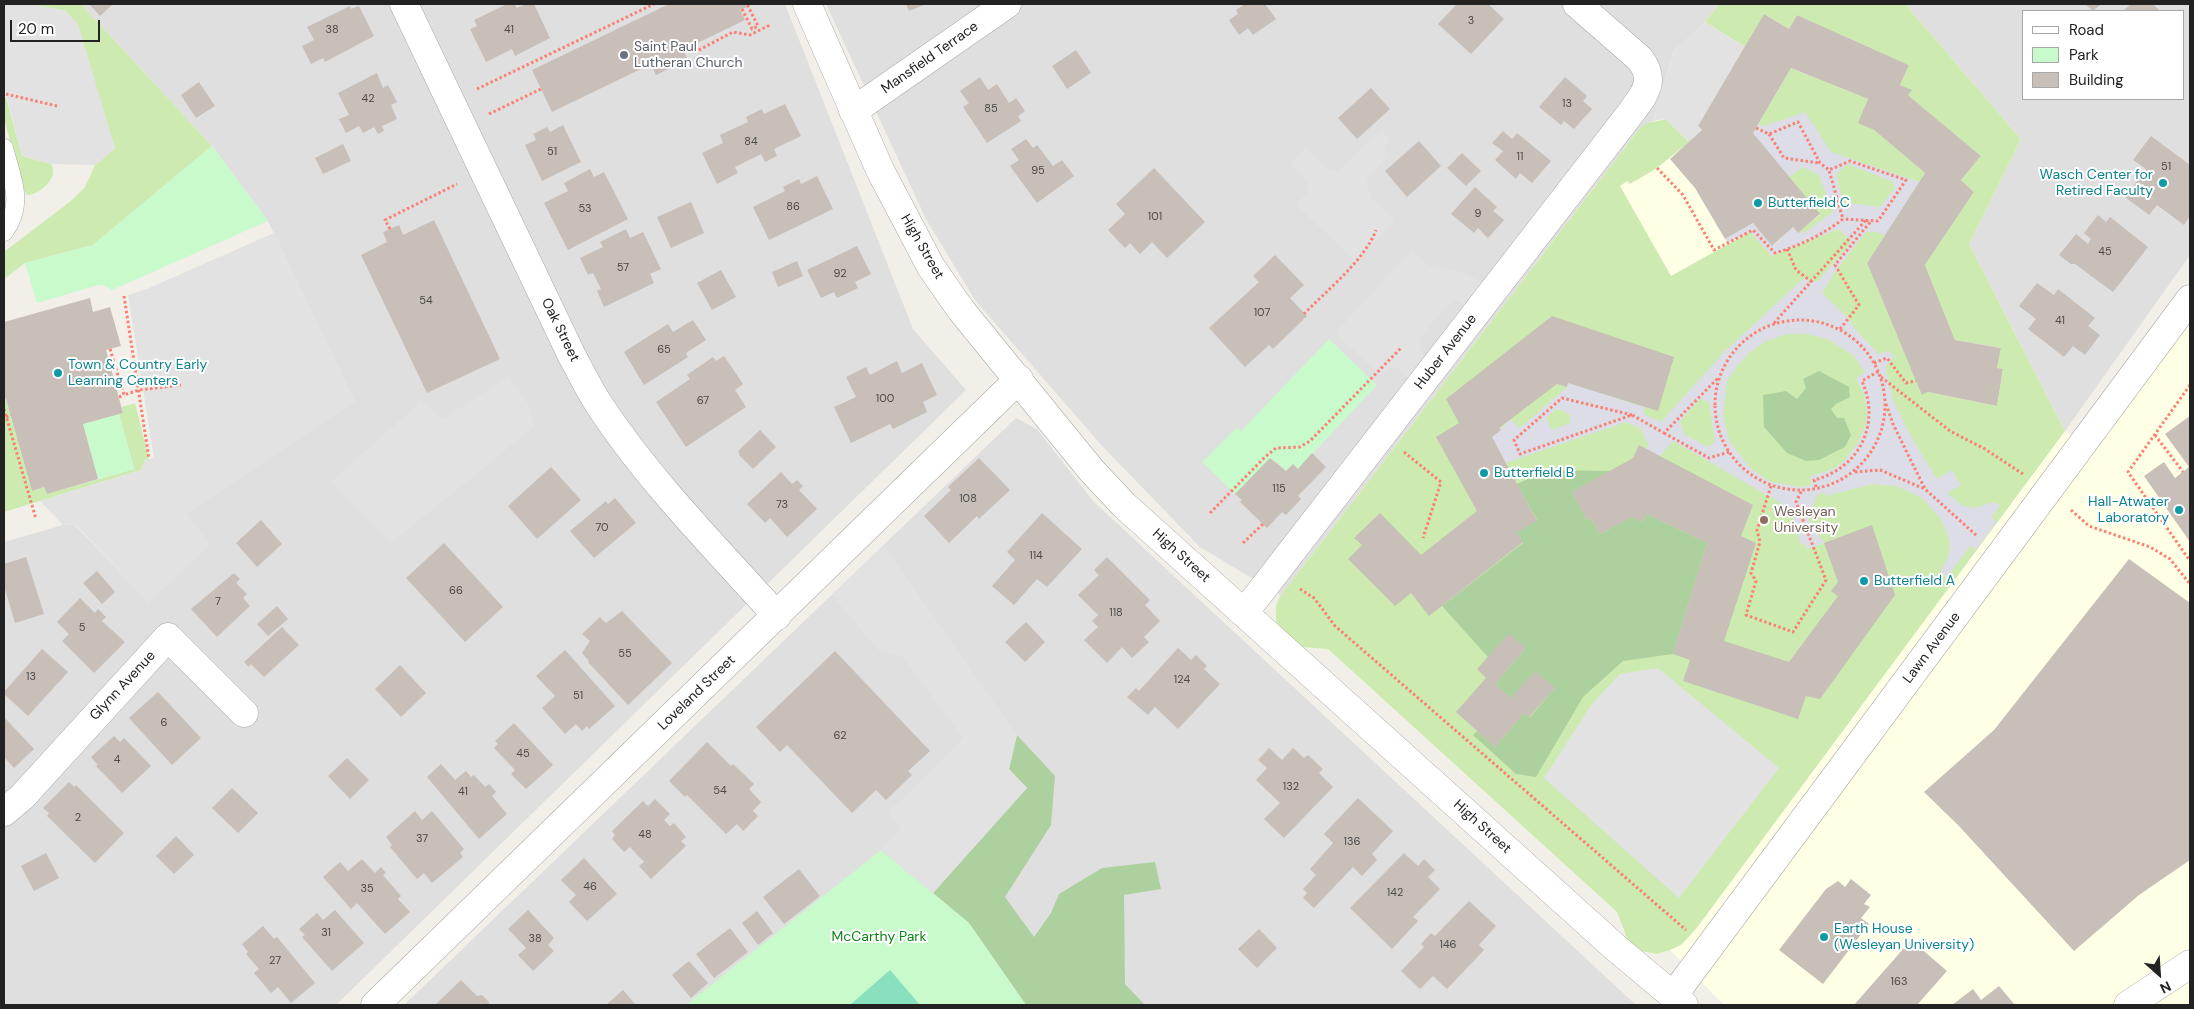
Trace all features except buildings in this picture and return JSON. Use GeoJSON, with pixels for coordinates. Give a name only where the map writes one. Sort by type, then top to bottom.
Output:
{"type":"FeatureCollection","features":[{"type":"Feature","properties":{"kind":"street","name":"Oak Street"},"geometry":{"type":"LineString","coordinates":[[404,4],[572,356],[599,404],[631,450],[665,492],[777,616]]}},
{"type":"Feature","properties":{"kind":"street","name":"High Street"},"geometry":{"type":"LineString","coordinates":[[807,4],[853,112],[903,217],[932,267],[961,310],[1092,471],[1119,499],[1244,613],[1616,948],[1678,1001]]}},
{"type":"Feature","properties":{"kind":"street","name":"Mansfield Terrace"},"geometry":{"type":"LineString","coordinates":[[853,112],[1007,4]]}},
{"type":"Feature","properties":{"kind":"street","name":"Huber Avenue"},"geometry":{"type":"LineString","coordinates":[[1244,613],[1624,122],[1646,90],[1649,79],[1647,68],[1640,59],[1576,4]]}},
{"type":"Feature","properties":{"kind":"street","name":"Lawn Avenue"},"geometry":{"type":"LineString","coordinates":[[1678,1001],[2190,299]]}},
{"type":"Feature","properties":{"kind":"street","name":"Loveland Street"},"geometry":{"type":"LineString","coordinates":[[375,1005],[1019,379]]}},
{"type":"Feature","properties":{"kind":"street","name":"Glynn Avenue"},"geometry":{"type":"LineString","coordinates":[[4,812],[22,797],[168,637],[244,713]]}},
{"type":"Feature","properties":{"kind":"street"},"geometry":{"type":"LineString","coordinates":[[2128,1005],[2190,964]]}},
{"type":"Feature","properties":{"kind":"lane"},"geometry":{"type":"LineString","coordinates":[[4,148],[16,198],[14,215],[4,232]]}},
{"type":"Feature","properties":{"kind":"path"},"geometry":{"type":"LineString","coordinates":[[474,90],[654,4]]}},
{"type":"Feature","properties":{"kind":"path"},"geometry":{"type":"LineString","coordinates":[[742,9],[752,29],[758,26],[747,4]]}},
{"type":"Feature","properties":{"kind":"path"},"geometry":{"type":"LineString","coordinates":[[693,44],[697,51],[733,32],[750,35],[770,25]]}},
{"type":"Feature","properties":{"kind":"path"},"geometry":{"type":"LineString","coordinates":[[486,115],[541,89]]}},
{"type":"Feature","properties":{"kind":"path"},"geometry":{"type":"LineString","coordinates":[[6,94],[57,106]]}},
{"type":"Feature","properties":{"kind":"path"},"geometry":{"type":"LineString","coordinates":[[1769,134],[1798,122],[1820,163],[1829,170],[1843,219]]}},
{"type":"Feature","properties":{"kind":"path"},"geometry":{"type":"LineString","coordinates":[[1756,128],[1769,134],[1784,158],[1820,163]]}},
{"type":"Feature","properties":{"kind":"path"},"geometry":{"type":"LineString","coordinates":[[1657,168],[1683,195],[1714,250],[1753,230],[1774,253],[1787,250],[1831,228],[1843,219],[1878,221],[1906,180],[1850,161],[1829,170]]}},
{"type":"Feature","properties":{"kind":"path"},"geometry":{"type":"LineString","coordinates":[[390,229],[385,220],[458,184]]}},
{"type":"Feature","properties":{"kind":"path"},"geometry":{"type":"LineString","coordinates":[[1774,324],[1866,220]]}},
{"type":"Feature","properties":{"kind":"path"},"geometry":{"type":"LineString","coordinates":[[1840,329],[1859,305],[1835,266],[1872,221]]}},
{"type":"Feature","properties":{"kind":"path"},"geometry":{"type":"LineString","coordinates":[[1304,314],[1356,260],[1372,239],[1376,230]]}},
{"type":"Feature","properties":{"kind":"path"},"geometry":{"type":"LineString","coordinates":[[1787,250],[1796,270],[1812,282]]}},
{"type":"Feature","properties":{"kind":"path"},"geometry":{"type":"LineString","coordinates":[[124,296],[149,459]]}},
{"type":"Feature","properties":{"kind":"path"},"geometry":{"type":"LineString","coordinates":[[1664,433],[1720,376],[1734,352],[1751,336],[1774,324],[1786,321],[1813,320],[1840,329],[1859,343],[1874,362],[1881,377],[1885,402],[1893,424],[1925,489]]}},
{"type":"Feature","properties":{"kind":"path"},"geometry":{"type":"LineString","coordinates":[[110,348],[124,395]]}},
{"type":"Feature","properties":{"kind":"path"},"geometry":{"type":"LineString","coordinates":[[1210,513],[1276,448],[1300,447],[1310,441],[1401,348]]}},
{"type":"Feature","properties":{"kind":"path"},"geometry":{"type":"LineString","coordinates":[[1874,362],[1887,358],[1906,383],[1916,380]]}},
{"type":"Feature","properties":{"kind":"path"},"geometry":{"type":"LineString","coordinates":[[1816,488],[1814,480],[1847,464],[1859,450],[1866,434],[1869,420],[1869,402],[1862,380],[1878,371]]}},
{"type":"Feature","properties":{"kind":"path"},"geometry":{"type":"LineString","coordinates":[[1720,376],[1716,390],[1718,428],[1729,452],[1748,472],[1772,486],[1802,490],[1828,485],[1855,472],[1880,470],[1925,489],[1977,536]]}},
{"type":"Feature","properties":{"kind":"path"},"geometry":{"type":"LineString","coordinates":[[1881,377],[1950,430],[1985,449],[2023,474]]}},
{"type":"Feature","properties":{"kind":"path"},"geometry":{"type":"LineString","coordinates":[[118,397],[139,390],[181,385]]}},
{"type":"Feature","properties":{"kind":"path"},"geometry":{"type":"LineString","coordinates":[[2190,386],[2128,472],[2190,561]]}},
{"type":"Feature","properties":{"kind":"path"},"geometry":{"type":"LineString","coordinates":[[1632,415],[1520,454],[1514,440],[1562,398],[1632,415],[1709,458],[1729,452]]}},
{"type":"Feature","properties":{"kind":"path"},"geometry":{"type":"LineString","coordinates":[[1855,472],[1867,458],[1877,440],[1882,428],[1885,402]]}},
{"type":"Feature","properties":{"kind":"path"},"geometry":{"type":"LineString","coordinates":[[4,409],[15,447],[23,466],[36,519]]}},
{"type":"Feature","properties":{"kind":"path"},"geometry":{"type":"LineString","coordinates":[[6,417],[11,415]]}},
{"type":"Feature","properties":{"kind":"path"},"geometry":{"type":"LineString","coordinates":[[1382,434],[1441,482],[1423,538]]}},
{"type":"Feature","properties":{"kind":"path"},"geometry":{"type":"LineString","coordinates":[[2155,435],[2183,472]]}},
{"type":"Feature","properties":{"kind":"path"},"geometry":{"type":"LineString","coordinates":[[15,447],[19,446]]}},
{"type":"Feature","properties":{"kind":"path"},"geometry":{"type":"LineString","coordinates":[[1772,486],[1757,530],[1760,542],[1751,573],[1756,581],[1746,615],[1793,632],[1826,580],[1796,502],[1802,490]]}},
{"type":"Feature","properties":{"kind":"path"},"geometry":{"type":"LineString","coordinates":[[2070,509],[2090,526],[2150,547],[2170,559],[2190,584]]}},
{"type":"Feature","properties":{"kind":"path"},"geometry":{"type":"LineString","coordinates":[[1243,544],[1262,524]]}},
{"type":"Feature","properties":{"kind":"path"},"geometry":{"type":"LineString","coordinates":[[1299,589],[1314,598],[1335,626],[1688,932]]}},
{"type":"Feature","properties":{"kind":"shaded area"},"geometry":{"type":"Polygon","coordinates":[[[4,4],[30,4],[66,11],[78,24],[115,148],[95,165],[51,164],[22,156],[4,86],[4,4]]]}},
{"type":"Feature","properties":{"kind":"shaded area"},"geometry":{"type":"Polygon","coordinates":[[[81,4],[785,4],[913,329],[966,390],[336,1005],[4,1005],[4,542],[63,525],[74,524],[149,602],[185,514],[354,401],[268,221],[212,146],[81,4]]]}},
{"type":"Feature","properties":{"kind":"shaded area"},"geometry":{"type":"Polygon","coordinates":[[[826,4],[2190,4],[2190,255],[2065,431],[1657,954],[1642,951],[1625,934],[1617,912],[1328,649],[1301,647],[1276,621],[1276,605],[1280,595],[1200,547],[1103,447],[975,300],[926,219],[826,4]]]}},
{"type":"Feature","properties":{"kind":"shaded area","name":"Wesleyan University"},"geometry":{"type":"Polygon","coordinates":[[[1719,4],[1905,4],[2021,139],[1969,244],[2065,431],[2083,444],[2190,299],[2190,1005],[1724,1005],[1670,950],[1657,954],[1642,951],[1625,934],[1617,912],[1328,649],[1301,647],[1276,621],[1276,605],[1281,595],[1640,128],[1653,121],[1674,51],[1705,22],[1719,4]]]}},
{"type":"Feature","properties":{"kind":"shaded area"},"geometry":{"type":"Polygon","coordinates":[[[1705,22],[1745,47],[1698,126],[1702,130],[1689,142],[1666,119],[1653,121],[1674,51],[1705,22]]]}},
{"type":"Feature","properties":{"kind":"shaded area"},"geometry":{"type":"Polygon","coordinates":[[[1805,112],[1831,152],[1919,182],[1885,236],[1876,232],[1866,232],[1837,269],[1822,293],[1849,319],[1856,330],[1878,354],[1889,351],[1894,357],[1885,367],[1893,400],[1913,440],[1937,479],[1952,470],[1961,485],[1947,493],[1963,506],[1976,508],[1993,502],[2000,505],[1992,517],[1997,522],[1976,550],[1970,546],[1946,578],[1941,571],[1949,555],[1950,541],[1941,519],[1922,498],[1897,486],[1872,484],[1826,496],[1824,492],[1817,495],[1808,518],[1810,524],[1814,523],[1820,539],[1823,539],[1824,543],[1807,549],[1805,544],[1801,545],[1790,508],[1673,441],[1660,456],[1646,449],[1649,446],[1641,429],[1626,422],[1505,463],[1492,437],[1511,419],[1520,428],[1567,387],[1568,383],[1644,407],[1644,414],[1661,422],[1725,351],[1804,278],[1812,282],[1818,281],[1850,244],[1850,239],[1838,229],[1772,256],[1750,232],[1727,243],[1725,239],[1753,223],[1773,246],[1793,227],[1804,233],[1833,212],[1818,174],[1803,167],[1789,177],[1753,133],[1758,124],[1764,126],[1805,112]],[[1848,164],[1836,174],[1843,202],[1880,207],[1895,188],[1893,182],[1848,164]],[[1787,334],[1766,341],[1748,354],[1727,381],[1723,416],[1730,442],[1751,469],[1771,482],[1800,487],[1812,485],[1810,476],[1836,467],[1845,460],[1858,443],[1867,415],[1865,397],[1856,378],[1865,372],[1854,356],[1828,339],[1808,334],[1787,334]],[[1700,399],[1680,421],[1684,434],[1708,447],[1715,442],[1709,402],[1700,399]],[[1556,409],[1546,418],[1552,430],[1570,423],[1570,414],[1556,409]]]}},
{"type":"Feature","properties":{"kind":"shaded area"},"geometry":{"type":"Polygon","coordinates":[[[1382,130],[1391,141],[1383,147],[1389,155],[1366,180],[1372,199],[1395,219],[1357,263],[1296,205],[1308,191],[1308,181],[1290,163],[1306,148],[1325,168],[1337,171],[1382,130]]]}},
{"type":"Feature","properties":{"kind":"shaded area"},"geometry":{"type":"Polygon","coordinates":[[[274,233],[354,401],[186,514],[211,544],[149,602],[75,524],[63,525],[40,501],[141,470],[145,460],[154,458],[128,295],[149,288],[274,233]]]}},
{"type":"Feature","properties":{"kind":"shaded area"},"geometry":{"type":"Polygon","coordinates":[[[1411,251],[1430,266],[1461,272],[1484,283],[1466,306],[1459,301],[1454,301],[1445,308],[1421,337],[1419,343],[1421,352],[1428,357],[1410,379],[1397,368],[1390,367],[1380,375],[1335,333],[1411,251]]]}},
{"type":"Feature","properties":{"kind":"shaded area"},"geometry":{"type":"Polygon","coordinates":[[[509,376],[528,404],[534,427],[391,543],[331,482],[421,401],[443,419],[509,376]]]}},
{"type":"Feature","properties":{"kind":"shaded area"},"geometry":{"type":"Polygon","coordinates":[[[1016,418],[1037,429],[1093,501],[1636,1005],[404,1005],[1016,418]]]}},
{"type":"Feature","properties":{"kind":"shaded area"},"geometry":{"type":"Polygon","coordinates":[[[884,546],[1017,735],[1009,769],[1027,788],[933,893],[881,850],[901,827],[887,813],[963,738],[902,656],[878,650],[832,595],[884,546]]]}},
{"type":"Feature","properties":{"kind":"shaded area"},"geometry":{"type":"Polygon","coordinates":[[[1658,668],[1779,768],[1679,898],[1544,778],[1592,704],[1620,674],[1658,668]]]}},
{"type":"Feature","properties":{"kind":"green space"},"geometry":{"type":"Polygon","coordinates":[[[30,4],[81,4],[212,146],[93,245],[25,263],[4,279],[4,252],[72,200],[85,187],[95,165],[115,148],[66,11],[30,4]]]}},
{"type":"Feature","properties":{"kind":"green space"},"geometry":{"type":"Polygon","coordinates":[[[1719,4],[1905,4],[2021,139],[1969,244],[2065,431],[1696,929],[1681,945],[1657,954],[1642,951],[1629,943],[1617,912],[1328,649],[1301,647],[1281,631],[1276,621],[1276,605],[1281,595],[1640,128],[1647,123],[1666,119],[1689,142],[1657,168],[1630,184],[1627,181],[1620,186],[1671,276],[1757,228],[1773,246],[1793,227],[1798,232],[1820,215],[1753,133],[1791,68],[1868,99],[1859,123],[1874,130],[1925,173],[1867,263],[1922,394],[1928,392],[1997,406],[2003,370],[1997,368],[2001,348],[1955,340],[1925,265],[1974,192],[1961,180],[1981,156],[1908,95],[1911,90],[1900,85],[1909,65],[1797,15],[1789,29],[1764,14],[1745,47],[1705,22],[1719,4]]]}},
{"type":"Feature","properties":{"kind":"green space"},"geometry":{"type":"Polygon","coordinates":[[[6,97],[22,156],[51,164],[53,169],[51,180],[43,189],[32,194],[27,195],[24,190],[4,119],[4,98],[6,97]]]}},
{"type":"Feature","properties":{"kind":"green space"},"geometry":{"type":"Polygon","coordinates":[[[212,146],[268,221],[112,290],[103,285],[95,286],[37,303],[25,263],[93,245],[212,146]]]}},
{"type":"Feature","properties":{"kind":"green space"},"geometry":{"type":"Polygon","coordinates":[[[1329,339],[1377,385],[1298,469],[1293,464],[1286,471],[1277,462],[1235,494],[1202,462],[1237,427],[1241,431],[1329,339]]]}},
{"type":"Feature","properties":{"kind":"green space"},"geometry":{"type":"Polygon","coordinates":[[[1819,371],[1849,387],[1850,397],[1836,404],[1831,409],[1837,418],[1844,418],[1851,435],[1845,447],[1819,460],[1806,461],[1787,453],[1764,427],[1763,395],[1786,391],[1797,399],[1806,388],[1803,379],[1819,371]]]}},
{"type":"Feature","properties":{"kind":"green space"},"geometry":{"type":"Polygon","coordinates":[[[4,398],[6,399],[32,491],[44,487],[47,494],[134,469],[119,414],[123,413],[122,407],[135,403],[149,459],[145,460],[141,470],[4,512],[4,398]]]}},
{"type":"Feature","properties":{"kind":"green space"},"geometry":{"type":"Polygon","coordinates":[[[119,414],[134,469],[98,479],[83,424],[119,414]]]}},
{"type":"Feature","properties":{"kind":"green space"},"geometry":{"type":"Polygon","coordinates":[[[1547,470],[1611,471],[1572,492],[1587,520],[1591,518],[1600,534],[1632,517],[1643,522],[1647,514],[1707,543],[1673,654],[1623,661],[1583,697],[1536,777],[1516,774],[1473,735],[1477,731],[1495,747],[1524,713],[1530,717],[1555,688],[1511,698],[1495,684],[1526,648],[1488,657],[1442,606],[1523,543],[1517,532],[1537,520],[1517,484],[1547,470]]]}},
{"type":"Feature","properties":{"kind":"green space"},"geometry":{"type":"Polygon","coordinates":[[[1017,735],[1055,776],[1051,825],[1005,897],[1034,937],[1051,913],[1059,894],[1102,868],[1155,862],[1161,889],[1124,895],[1125,984],[1145,1005],[1026,1005],[969,923],[933,893],[1027,788],[1009,769],[1017,735]]]}},
{"type":"Feature","properties":{"kind":"green space","name":"McCarthy Park"},"geometry":{"type":"Polygon","coordinates":[[[881,850],[969,923],[1026,1005],[686,1005],[881,850]]]}},
{"type":"Feature","properties":{"kind":"green space"},"geometry":{"type":"Polygon","coordinates":[[[890,970],[920,1005],[850,1005],[890,970]]]}},
{"type":"Feature","properties":{"kind":"place","name":"Saint Paul Lutheran Church"},"geometry":{"type":"Point","coordinates":[624,55]}},
{"type":"Feature","properties":{"kind":"place","name":"Wasch Center for Retired Faculty"},"geometry":{"type":"Point","coordinates":[2163,183]}},
{"type":"Feature","properties":{"kind":"place","name":"Butterfield C"},"geometry":{"type":"Point","coordinates":[1758,203]}},
{"type":"Feature","properties":{"kind":"place","name":"Town & Country Early Learning Centers"},"geometry":{"type":"Point","coordinates":[58,373]}},
{"type":"Feature","properties":{"kind":"place","name":"Butterfield B"},"geometry":{"type":"Point","coordinates":[1484,473]}},
{"type":"Feature","properties":{"kind":"place","name":"Hall-Atwater Laboratory"},"geometry":{"type":"Point","coordinates":[2179,510]}},
{"type":"Feature","properties":{"kind":"place","name":"Wesleyan University"},"geometry":{"type":"Point","coordinates":[1764,520]}},
{"type":"Feature","properties":{"kind":"place","name":"Butterfield A"},"geometry":{"type":"Point","coordinates":[1864,581]}},
{"type":"Feature","properties":{"kind":"place","name":"Earth House (Wesleyan University)"},"geometry":{"type":"Point","coordinates":[1824,937]}}]}
